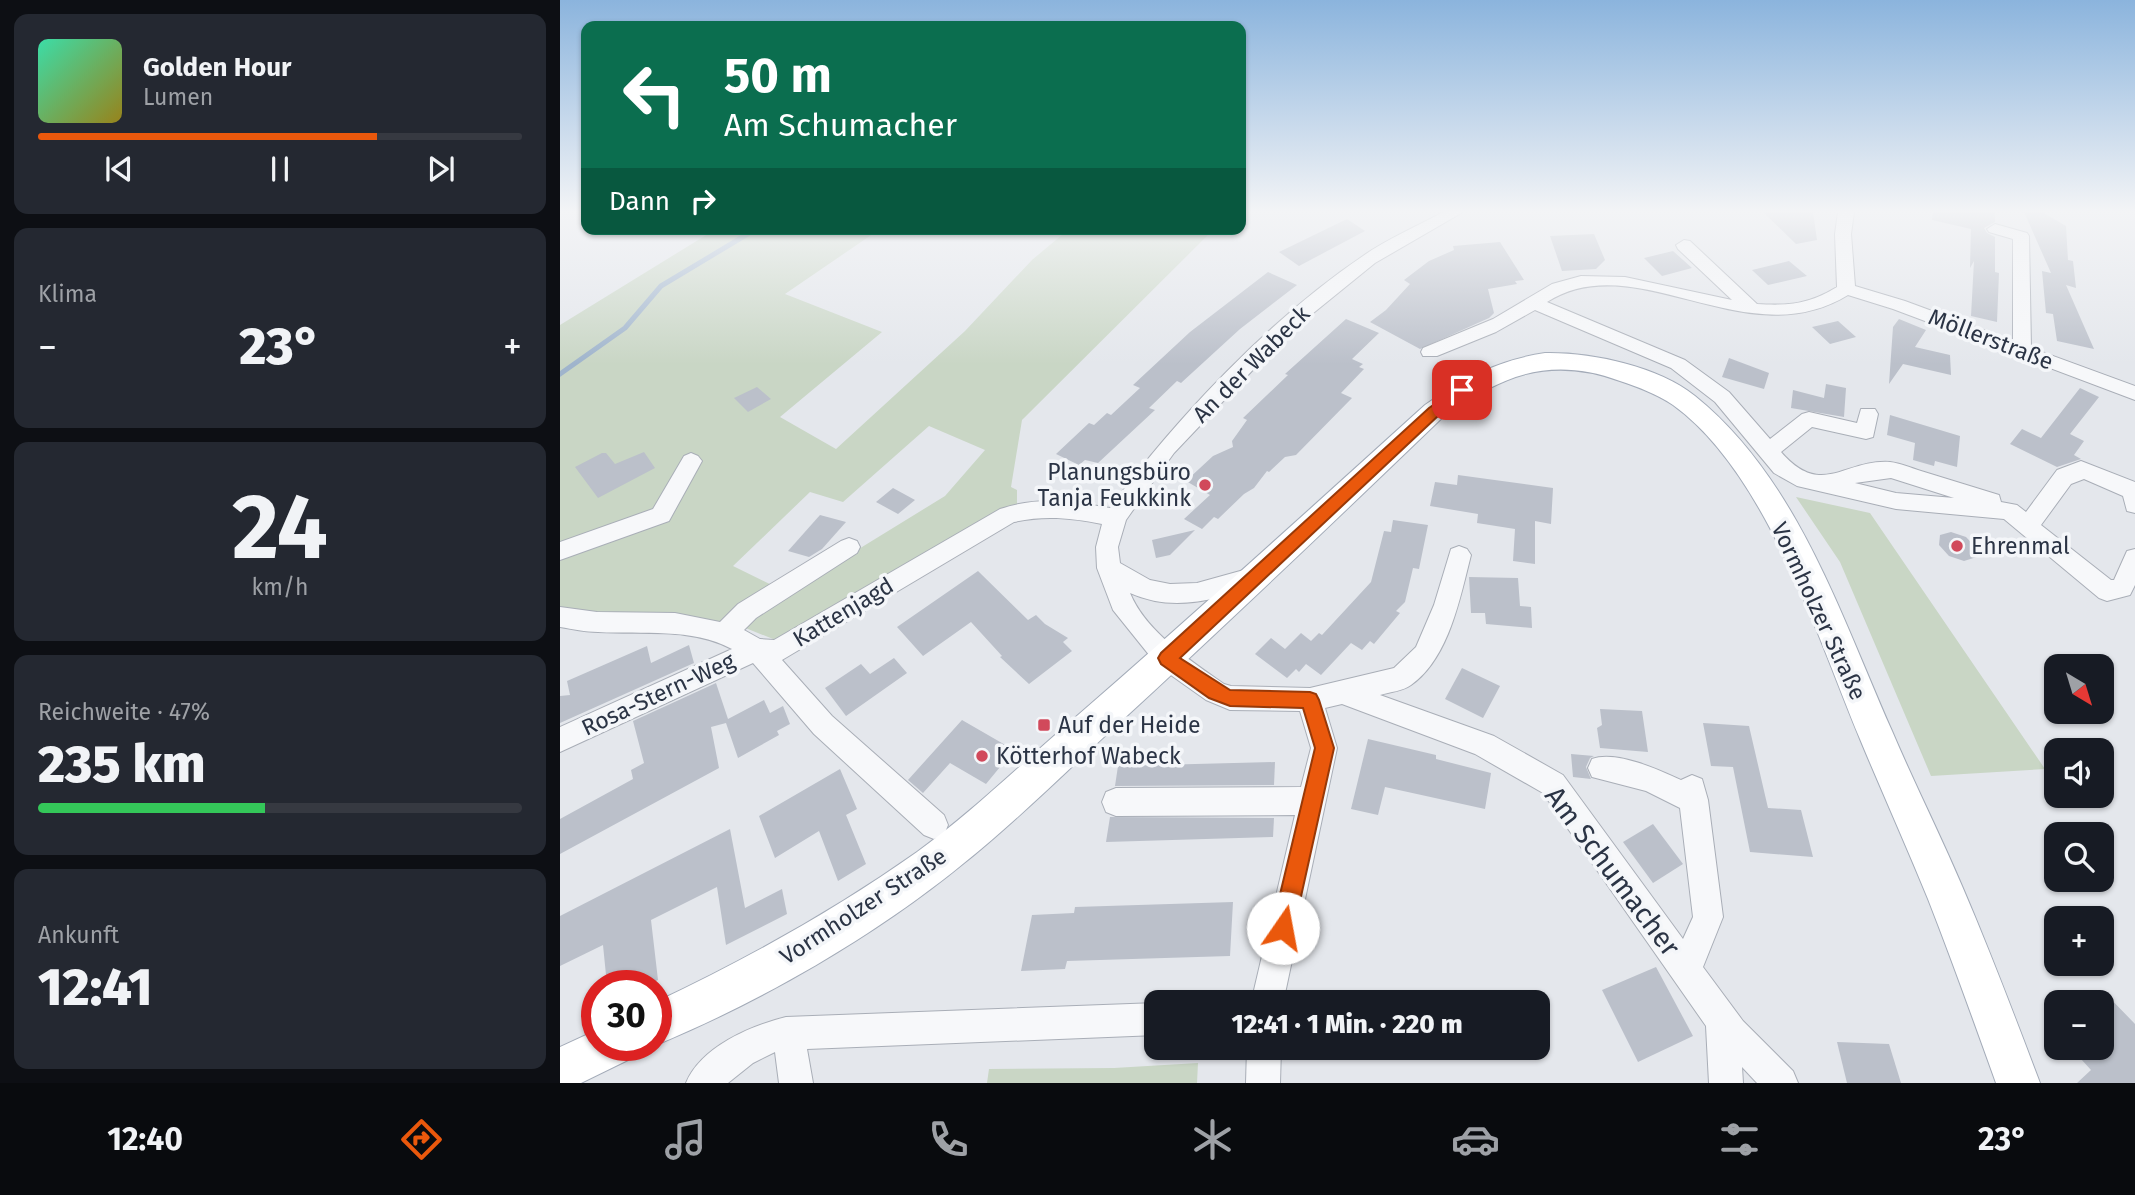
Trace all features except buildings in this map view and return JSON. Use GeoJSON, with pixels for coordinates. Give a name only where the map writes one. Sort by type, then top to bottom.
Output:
{"type":"FeatureCollection","features":[{"type":"Feature","properties":{"kind":"main road","name":"Vormholzer Straße"},"geometry":{"type":"LineString","coordinates":[[672,1016],[778,962],[845,924],[933,864],[1017,793],[1258,576],[1434,411],[1462,390],[1492,374],[1536,362],[1591,363],[1650,382],[1685,401],[1724,439],[1755,482],[1794,547],[1957,923],[2018,1083]]}},
{"type":"Feature","properties":{"kind":"main road"},"geometry":{"type":"LineString","coordinates":[[560,1070],[581,1060]]}},
{"type":"Feature","properties":{"kind":"street","name":"An der Wabeck"},"geometry":{"type":"LineString","coordinates":[[1167,658],[1125,610],[1109,568],[1107,547],[1115,518],[1167,448],[1278,332],[1363,263]]}},
{"type":"Feature","properties":{"kind":"street"},"geometry":{"type":"LineString","coordinates":[[1703,263],[1752,308]]}},
{"type":"Feature","properties":{"kind":"street"},"geometry":{"type":"LineString","coordinates":[[1430,352],[1509,318],[1556,287],[1597,280],[1752,308],[1790,311],[1837,297],[1846,289],[1845,263]]}},
{"type":"Feature","properties":{"kind":"street"},"geometry":{"type":"LineString","coordinates":[[2021,263],[2022,351]]}},
{"type":"Feature","properties":{"kind":"street","name":"Möllerstraße"},"geometry":{"type":"LineString","coordinates":[[1846,289],[1899,304],[2135,393]]}},
{"type":"Feature","properties":{"kind":"street"},"geometry":{"type":"LineString","coordinates":[[1533,303],[1678,364],[1722,397],[1792,475],[1896,501],[2009,511]]}},
{"type":"Feature","properties":{"kind":"street"},"geometry":{"type":"LineString","coordinates":[[1769,450],[1809,419],[1866,432],[1868,414]]}},
{"type":"Feature","properties":{"kind":"street"},"geometry":{"type":"LineString","coordinates":[[560,551],[661,515],[691,461]]}},
{"type":"Feature","properties":{"kind":"street"},"geometry":{"type":"LineString","coordinates":[[2027,527],[2065,476],[2074,476],[2081,469],[2134,491],[2135,505]]}},
{"type":"Feature","properties":{"kind":"street"},"geometry":{"type":"LineString","coordinates":[[1830,484],[1860,473],[1891,470],[1981,496],[2009,511],[2106,591],[2122,588],[2135,558]]}},
{"type":"Feature","properties":{"kind":"street","name":"Kattenjagd"},"geometry":{"type":"LineString","coordinates":[[757,649],[778,652],[934,556],[1008,515],[1034,509],[1061,508],[1115,518]]}},
{"type":"Feature","properties":{"kind":"street"},"geometry":{"type":"LineString","coordinates":[[725,633],[747,611],[849,547]]}},
{"type":"Feature","properties":{"kind":"street"},"geometry":{"type":"LineString","coordinates":[[1167,658],[1215,692],[1230,698],[1310,700],[1344,694],[1401,678],[1425,654],[1446,605],[1459,555]]}},
{"type":"Feature","properties":{"kind":"street"},"geometry":{"type":"LineString","coordinates":[[1109,568],[1143,588],[1180,595],[1199,594],[1258,576]]}},
{"type":"Feature","properties":{"kind":"street"},"geometry":{"type":"LineString","coordinates":[[560,617],[597,622],[675,623],[725,633],[757,649],[823,725],[934,825]]}},
{"type":"Feature","properties":{"kind":"street","name":"Rosa-Stern-Weg"},"geometry":{"type":"LineString","coordinates":[[560,740],[757,649]]}},
{"type":"Feature","properties":{"kind":"street","name":"Am Schumacher"},"geometry":{"type":"LineString","coordinates":[[1344,694],[1484,745],[1553,784],[1727,1026],[1781,1083]]}},
{"type":"Feature","properties":{"kind":"street"},"geometry":{"type":"LineString","coordinates":[[1270,990],[1324,748],[1310,700]]}},
{"type":"Feature","properties":{"kind":"street","name":"Am Schumacher"},"geometry":{"type":"LineString","coordinates":[[1602,768],[1649,779],[1693,794],[1708,917],[1686,969]]}},
{"type":"Feature","properties":{"kind":"street"},"geometry":{"type":"LineString","coordinates":[[1116,802],[1312,801]]}},
{"type":"Feature","properties":{"kind":"street"},"geometry":{"type":"LineString","coordinates":[[704,1083],[741,1051],[765,1038],[786,1033],[1144,1019]]}},
{"type":"Feature","properties":{"kind":"street"},"geometry":{"type":"LineString","coordinates":[[1726,1083],[1727,1026]]}},
{"type":"Feature","properties":{"kind":"street"},"geometry":{"type":"LineString","coordinates":[[1727,1026],[1741,1083]]}},
{"type":"Feature","properties":{"kind":"street"},"geometry":{"type":"LineString","coordinates":[[786,1033],[794,1059],[796,1083]]}},
{"type":"Feature","properties":{"kind":"street"},"geometry":{"type":"LineString","coordinates":[[1263,1083],[1264,1060]]}},
{"type":"Feature","properties":{"kind":"green space"},"geometry":{"type":"Polygon","coordinates":[[[661,263],[831,263],[785,294],[882,332],[780,417],[836,449],[965,331],[1030,263],[1180,263],[1022,420],[1011,487],[1017,490],[1017,506],[778,641],[743,627],[758,611],[945,496],[985,450],[929,426],[843,502],[810,492],[733,566],[778,588],[728,623],[560,611],[560,325],[661,263]]]}},
{"type":"Feature","properties":{"kind":"green space"},"geometry":{"type":"Polygon","coordinates":[[[1796,497],[1870,513],[2044,769],[1931,776],[1840,562],[1796,497]]]}},
{"type":"Feature","properties":{"kind":"green space"},"geometry":{"type":"Polygon","coordinates":[[[1198,1063],[1197,1083],[987,1083],[989,1069],[1114,1068],[1198,1063]]]}},
{"type":"Feature","properties":{"kind":"waterway"},"geometry":{"type":"LineString","coordinates":[[560,374],[625,328],[661,286],[700,263]]}},
{"type":"Feature","properties":{"kind":"place","name":"Planungsbüro Tanja Feukkink"},"geometry":{"type":"Point","coordinates":[1205,485]}},
{"type":"Feature","properties":{"kind":"place","name":"Ehrenmal"},"geometry":{"type":"Point","coordinates":[1957,546]}},
{"type":"Feature","properties":{"kind":"place","name":"Auf der Heide"},"geometry":{"type":"Point","coordinates":[1044,725]}},
{"type":"Feature","properties":{"kind":"place","name":"Kötterhof Wabeck"},"geometry":{"type":"Point","coordinates":[982,756]}},
{"type":"Feature","properties":{"kind":"route"},"geometry":{"type":"LineString","coordinates":[[1283,928],[1324,748],[1310,700],[1230,698],[1215,692],[1167,658],[1434,411],[1462,390]]}}]}
